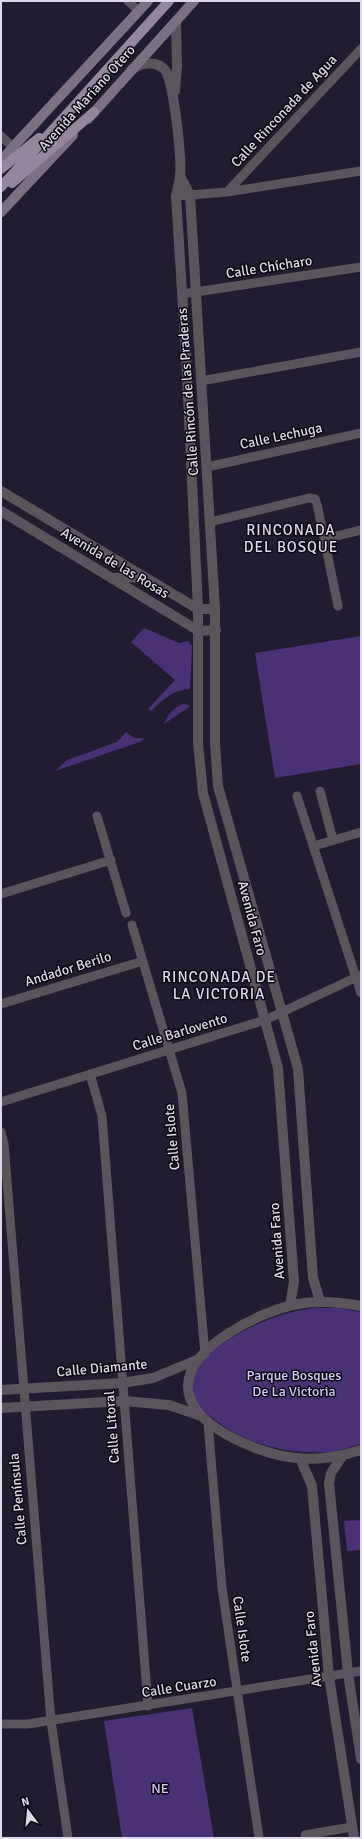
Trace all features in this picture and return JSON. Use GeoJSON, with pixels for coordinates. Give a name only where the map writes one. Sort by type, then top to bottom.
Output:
{"type":"FeatureCollection","features":[{"type":"Feature","properties":{"kind":"main road","name":"Avenida Mariano Otero"},"geometry":{"type":"LineString","coordinates":[[1,161],[13,146],[148,1]]}},
{"type":"Feature","properties":{"kind":"main road","name":"Avenida Mariano Otero"},"geometry":{"type":"LineString","coordinates":[[1,187],[169,1]]}},
{"type":"Feature","properties":{"kind":"main road","name":"Avenida Mariano Otero"},"geometry":{"type":"LineString","coordinates":[[1,212],[194,1]]}},
{"type":"Feature","properties":{"kind":"main road"},"geometry":{"type":"LineString","coordinates":[[1,193],[94,112]]}},
{"type":"Feature","properties":{"kind":"main road"},"geometry":{"type":"LineString","coordinates":[[1,169],[65,117]]}},
{"type":"Feature","properties":{"kind":"street"},"geometry":{"type":"LineString","coordinates":[[128,1],[138,11]]}},
{"type":"Feature","properties":{"kind":"street","name":"Calle Rincón de las Praderas"},"geometry":{"type":"LineString","coordinates":[[174,99],[177,66],[176,22]]}},
{"type":"Feature","properties":{"kind":"street","name":"Calle Rinconada de Agua"},"geometry":{"type":"LineString","coordinates":[[227,192],[361,48]]}},
{"type":"Feature","properties":{"kind":"street","name":"Calle Rincón de las Praderas"},"geometry":{"type":"LineString","coordinates":[[130,71],[136,67],[149,63],[160,66],[169,77],[174,99],[180,176],[176,196],[198,609]]}},
{"type":"Feature","properties":{"kind":"street"},"geometry":{"type":"LineString","coordinates":[[1,136],[13,146]]}},
{"type":"Feature","properties":{"kind":"street"},"geometry":{"type":"LineString","coordinates":[[176,196],[227,192],[361,171]]}},
{"type":"Feature","properties":{"kind":"street","name":"Calle Rincón de las Praderas"},"geometry":{"type":"LineString","coordinates":[[180,176],[190,195],[215,609]]}},
{"type":"Feature","properties":{"kind":"street","name":"Calle Chícharo"},"geometry":{"type":"LineString","coordinates":[[182,294],[361,267]]}},
{"type":"Feature","properties":{"kind":"street"},"geometry":{"type":"LineString","coordinates":[[201,381],[361,352]]}},
{"type":"Feature","properties":{"kind":"street","name":"Calle Lechuga"},"geometry":{"type":"LineString","coordinates":[[207,467],[361,433]]}},
{"type":"Feature","properties":{"kind":"street","name":"Avenida de las Rosas"},"geometry":{"type":"LineString","coordinates":[[1,491],[156,582],[198,609]]}},
{"type":"Feature","properties":{"kind":"street"},"geometry":{"type":"LineString","coordinates":[[210,522],[309,498],[315,499],[338,606]]}},
{"type":"Feature","properties":{"kind":"street","name":"Avenida de las Rosas"},"geometry":{"type":"LineString","coordinates":[[1,511],[114,578],[198,631]]}},
{"type":"Feature","properties":{"kind":"street"},"geometry":{"type":"LineString","coordinates":[[324,539],[361,530]]}},
{"type":"Feature","properties":{"kind":"street"},"geometry":{"type":"LineString","coordinates":[[114,578],[131,577],[156,582]]}},
{"type":"Feature","properties":{"kind":"street"},"geometry":{"type":"LineString","coordinates":[[198,609],[215,609]]}},
{"type":"Feature","properties":{"kind":"street","name":"Avenida Faro"},"geometry":{"type":"LineString","coordinates":[[198,609],[198,743],[203,793],[280,1078],[294,1282],[290,1305]]}},
{"type":"Feature","properties":{"kind":"street","name":"Avenida Faro"},"geometry":{"type":"LineString","coordinates":[[215,609],[215,744],[218,786],[298,1070],[313,1278],[320,1301]]}},
{"type":"Feature","properties":{"kind":"street"},"geometry":{"type":"LineString","coordinates":[[198,631],[216,630]]}},
{"type":"Feature","properties":{"kind":"street"},"geometry":{"type":"LineString","coordinates":[[320,791],[333,840]]}},
{"type":"Feature","properties":{"kind":"street"},"geometry":{"type":"LineString","coordinates":[[297,796],[359,976],[361,993]]}},
{"type":"Feature","properties":{"kind":"street"},"geometry":{"type":"LineString","coordinates":[[98,816],[126,913]]}},
{"type":"Feature","properties":{"kind":"street"},"geometry":{"type":"LineString","coordinates":[[314,846],[361,832]]}},
{"type":"Feature","properties":{"kind":"street"},"geometry":{"type":"LineString","coordinates":[[1,894],[110,860]]}},
{"type":"Feature","properties":{"kind":"street","name":"Calle Islote"},"geometry":{"type":"LineString","coordinates":[[132,925],[182,1093],[203,1356]]}},
{"type":"Feature","properties":{"kind":"street","name":"Andador Berilo"},"geometry":{"type":"LineString","coordinates":[[1,1004],[143,961]]}},
{"type":"Feature","properties":{"kind":"street","name":"Calle Barlovento"},"geometry":{"type":"LineString","coordinates":[[1,1102],[265,1020],[359,976]]}},
{"type":"Feature","properties":{"kind":"street","name":"Calle Litoral"},"geometry":{"type":"LineString","coordinates":[[90,1074],[102,1116],[148,1706]]}},
{"type":"Feature","properties":{"kind":"street","name":"Calle Península"},"geometry":{"type":"LineString","coordinates":[[1,1132],[4,1144],[24,1407],[51,1721],[68,1838]]}},
{"type":"Feature","properties":{"kind":"street"},"geometry":{"type":"LineString","coordinates":[[205,1419],[191,1402],[188,1385],[193,1370],[203,1356],[219,1340],[238,1327],[260,1316],[290,1305],[320,1301],[361,1306]]}},
{"type":"Feature","properties":{"kind":"street","name":"Calle Diamante"},"geometry":{"type":"LineString","coordinates":[[1,1390],[122,1383],[153,1378],[203,1356]]}},
{"type":"Feature","properties":{"kind":"street"},"geometry":{"type":"LineString","coordinates":[[1,1408],[124,1401],[169,1405],[205,1419],[236,1439],[258,1449],[289,1457],[300,1458],[343,1455],[361,1450]]}},
{"type":"Feature","properties":{"kind":"street","name":"Calle Islote"},"geometry":{"type":"LineString","coordinates":[[205,1419],[222,1588],[259,1838]]}},
{"type":"Feature","properties":{"kind":"street"},"geometry":{"type":"LineString","coordinates":[[343,1455],[331,1473],[329,1483],[348,1673],[361,1759]]}},
{"type":"Feature","properties":{"kind":"street","name":"Avenida Faro"},"geometry":{"type":"LineString","coordinates":[[300,1458],[312,1486],[329,1676],[354,1838]]}},
{"type":"Feature","properties":{"kind":"street","name":"Calle Cuarzo"},"geometry":{"type":"LineString","coordinates":[[1,1724],[28,1724],[51,1721],[361,1671]]}},
{"type":"Feature","properties":{"kind":"street"},"geometry":{"type":"LineString","coordinates":[[304,1834],[352,1827]]}},
{"type":"Feature","properties":{"kind":"green space"},"geometry":{"type":"Polygon","coordinates":[[[144,628],[179,643],[188,641],[192,646],[190,689],[184,689],[174,693],[164,699],[151,711],[148,709],[175,680],[131,642],[144,628]]]}},
{"type":"Feature","properties":{"kind":"green space"},"geometry":{"type":"Polygon","coordinates":[[[361,636],[361,764],[275,778],[255,653],[361,636]]]}},
{"type":"Feature","properties":{"kind":"green space"},"geometry":{"type":"Polygon","coordinates":[[[183,704],[189,705],[189,707],[164,724],[171,712],[176,707],[183,704]]]}},
{"type":"Feature","properties":{"kind":"green space"},"geometry":{"type":"Polygon","coordinates":[[[126,732],[134,738],[144,738],[140,742],[55,771],[67,760],[117,742],[126,732]]]}},
{"type":"Feature","properties":{"kind":"green space","name":"Parque Bosques De La Victoria"},"geometry":{"type":"Polygon","coordinates":[[[316,1308],[338,1308],[361,1312],[361,1444],[332,1452],[317,1453],[272,1447],[245,1438],[231,1431],[202,1410],[195,1399],[193,1383],[198,1368],[209,1354],[242,1331],[278,1316],[316,1308]]]}},
{"type":"Feature","properties":{"kind":"green space"},"geometry":{"type":"Polygon","coordinates":[[[361,1520],[361,1550],[347,1551],[344,1521],[361,1520]]]}},
{"type":"Feature","properties":{"kind":"green space","name":"NE"},"geometry":{"type":"Polygon","coordinates":[[[192,1708],[214,1838],[122,1838],[104,1721],[192,1708]]]}},
{"type":"Feature","properties":{"kind":"district","name":"RINCONADA DEL BOSQUE"},"geometry":{"type":"Point","coordinates":[291,538]}},
{"type":"Feature","properties":{"kind":"district","name":"RINCONADA DE LA VICTORIA"},"geometry":{"type":"Point","coordinates":[219,986]}}]}
